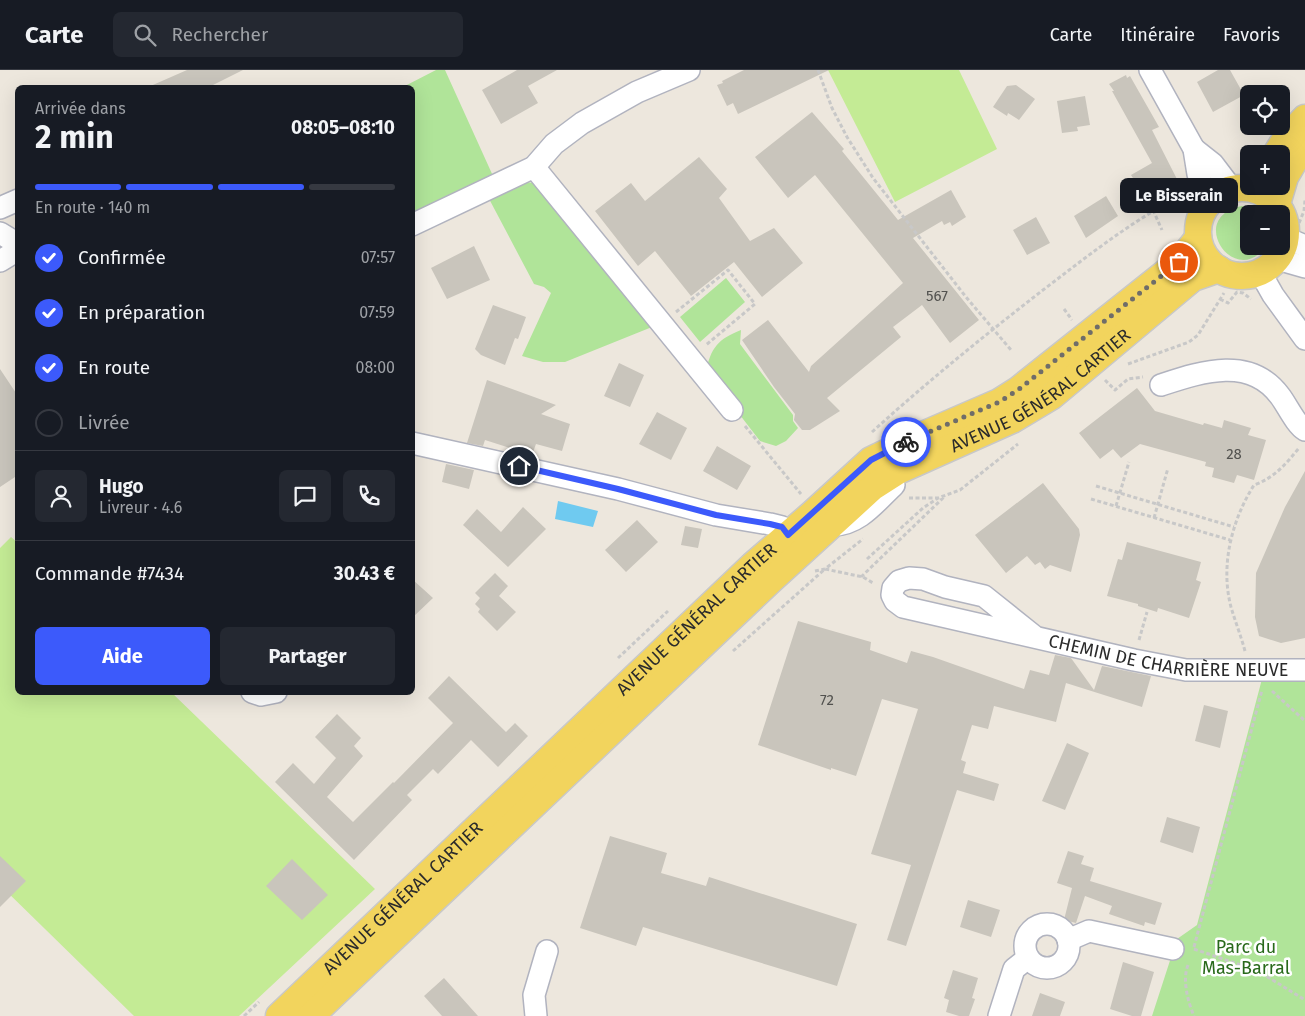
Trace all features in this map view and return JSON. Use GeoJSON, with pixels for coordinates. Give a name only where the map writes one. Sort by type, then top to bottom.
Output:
{"type":"FeatureCollection","features":[{"type":"Feature","properties":{"kind":"main road"},"geometry":{"type":"LineString","coordinates":[[1282,145],[1305,118]]}},
{"type":"Feature","properties":{"kind":"main road"},"geometry":{"type":"LineString","coordinates":[[1277,204],[1285,176],[1305,143]]}},
{"type":"Feature","properties":{"kind":"main road"},"geometry":{"type":"LineString","coordinates":[[1240,189],[1219,194],[1209,202],[1201,215],[1198,229],[1201,250],[1218,270],[1230,275],[1274,258],[1285,223],[1277,204],[1263,195]]}},
{"type":"Feature","properties":{"kind":"main road","name":"AVENUE GÉNÉRAL CARTIER"},"geometry":{"type":"LineString","coordinates":[[903,460],[1018,390],[1179,262],[1198,238]]}},
{"type":"Feature","properties":{"kind":"main road","name":"AVENUE GÉNÉRAL CARTIER"},"geometry":{"type":"LineString","coordinates":[[311,1016],[795,543],[822,519],[871,460],[903,460],[1012,420],[1052,396],[1194,278],[1218,270]]}},
{"type":"Feature","properties":{"kind":"main road","name":"AVENUE GÉNÉRAL CARTIER"},"geometry":{"type":"LineString","coordinates":[[279,1016],[754,565],[795,543]]}},
{"type":"Feature","properties":{"kind":"street"},"geometry":{"type":"LineString","coordinates":[[415,223],[534,167],[554,144],[582,123],[638,92],[689,70]]}},
{"type":"Feature","properties":{"kind":"street"},"geometry":{"type":"LineString","coordinates":[[1150,70],[1194,149],[1198,174],[1209,202]]}},
{"type":"Feature","properties":{"kind":"street"},"geometry":{"type":"LineString","coordinates":[[1194,149],[1240,185]]}},
{"type":"Feature","properties":{"kind":"street"},"geometry":{"type":"LineString","coordinates":[[534,167],[732,410]]}},
{"type":"Feature","properties":{"kind":"street"},"geometry":{"type":"LineString","coordinates":[[0,208],[15,201]]}},
{"type":"Feature","properties":{"kind":"street"},"geometry":{"type":"LineString","coordinates":[[0,233],[15,242]]}},
{"type":"Feature","properties":{"kind":"street"},"geometry":{"type":"LineString","coordinates":[[0,261],[15,252]]}},
{"type":"Feature","properties":{"kind":"street"},"geometry":{"type":"LineString","coordinates":[[1305,267],[1274,258],[1273,295],[1305,340]]}},
{"type":"Feature","properties":{"kind":"street"},"geometry":{"type":"LineString","coordinates":[[1162,385],[1210,372],[1234,369],[1255,375],[1275,388],[1300,427],[1305,430]]}},
{"type":"Feature","properties":{"kind":"street"},"geometry":{"type":"LineString","coordinates":[[415,444],[618,489],[716,515],[782,527],[795,543]]}},
{"type":"Feature","properties":{"kind":"street"},"geometry":{"type":"LineString","coordinates":[[822,519],[842,525],[859,518],[903,460]]}},
{"type":"Feature","properties":{"kind":"street","name":"CHEMIN DE CHARRIÈRE NEUVE"},"geometry":{"type":"LineString","coordinates":[[1034,636],[984,596],[922,579],[909,578],[900,581],[893,588],[892,595],[895,601],[903,607],[1134,660],[1186,670],[1260,674],[1305,670]]}},
{"type":"Feature","properties":{"kind":"street"},"geometry":{"type":"LineString","coordinates":[[1045,924],[1053,925],[1068,940],[1069,947],[1064,960],[1052,968],[1038,967],[1028,958],[1025,951],[1027,936],[1038,926],[1045,924]]}},
{"type":"Feature","properties":{"kind":"street"},"geometry":{"type":"LineString","coordinates":[[1068,940],[1089,931],[1183,949]]}},
{"type":"Feature","properties":{"kind":"street"},"geometry":{"type":"LineString","coordinates":[[536,1016],[534,995],[547,951]]}},
{"type":"Feature","properties":{"kind":"street"},"geometry":{"type":"LineString","coordinates":[[999,1016],[1014,969],[1028,958]]}},
{"type":"Feature","properties":{"kind":"path"},"geometry":{"type":"LineString","coordinates":[[818,70],[832,108],[847,137],[873,178],[966,298],[1011,350]]}},
{"type":"Feature","properties":{"kind":"path"},"geometry":{"type":"LineString","coordinates":[[866,438],[933,378],[993,329],[1115,235],[1153,210],[1190,191],[1198,174]]}},
{"type":"Feature","properties":{"kind":"path"},"geometry":{"type":"LineString","coordinates":[[1153,210],[1162,230]]}},
{"type":"Feature","properties":{"kind":"path"},"geometry":{"type":"LineString","coordinates":[[1122,366],[1189,342],[1198,335],[1223,294],[1274,258]]}},
{"type":"Feature","properties":{"kind":"path"},"geometry":{"type":"LineString","coordinates":[[662,324],[728,270],[755,304],[690,359]]}},
{"type":"Feature","properties":{"kind":"path"},"geometry":{"type":"LineString","coordinates":[[1108,373],[1103,377],[1115,390],[1128,379],[1138,377],[1148,378],[1162,385]]}},
{"type":"Feature","properties":{"kind":"path"},"geometry":{"type":"LineString","coordinates":[[732,410],[822,519]]}},
{"type":"Feature","properties":{"kind":"path"},"geometry":{"type":"LineString","coordinates":[[1305,442],[1276,473],[1254,485],[1243,502],[1230,540],[1227,578],[1230,605],[1260,674],[1305,721]]}},
{"type":"Feature","properties":{"kind":"path"},"geometry":{"type":"LineString","coordinates":[[1116,506],[1129,462]]}},
{"type":"Feature","properties":{"kind":"path"},"geometry":{"type":"LineString","coordinates":[[1154,518],[1168,468]]}},
{"type":"Feature","properties":{"kind":"path"},"geometry":{"type":"LineString","coordinates":[[1096,486],[1234,528]]}},
{"type":"Feature","properties":{"kind":"path"},"geometry":{"type":"LineString","coordinates":[[861,577],[947,495]]}},
{"type":"Feature","properties":{"kind":"path"},"geometry":{"type":"LineString","coordinates":[[867,559],[923,508],[938,498]]}},
{"type":"Feature","properties":{"kind":"path"},"geometry":{"type":"LineString","coordinates":[[1090,499],[1230,540]]}},
{"type":"Feature","properties":{"kind":"path"},"geometry":{"type":"LineString","coordinates":[[825,570],[861,577],[873,583]]}},
{"type":"Feature","properties":{"kind":"path"},"geometry":{"type":"LineString","coordinates":[[1134,660],[1147,612]]}},
{"type":"Feature","properties":{"kind":"path"},"geometry":{"type":"LineString","coordinates":[[1194,1016],[1190,1008],[1183,949],[1260,674]]}},
{"type":"Feature","properties":{"kind":"path"},"geometry":{"type":"LineString","coordinates":[[1183,949],[1258,971],[1305,1000]]}},
{"type":"Feature","properties":{"kind":"green space"},"geometry":{"type":"Polygon","coordinates":[[[436,70],[445,70],[493,176],[415,213],[415,85],[407,85],[436,70]]]}},
{"type":"Feature","properties":{"kind":"green space"},"geometry":{"type":"Polygon","coordinates":[[[828,70],[959,70],[997,149],[895,202],[828,70]]]}},
{"type":"Feature","properties":{"kind":"green space"},"geometry":{"type":"Polygon","coordinates":[[[526,182],[533,183],[538,187],[652,327],[565,362],[543,362],[522,356],[551,293],[544,287],[534,284],[487,195],[526,182]]]}},
{"type":"Feature","properties":{"kind":"green space"},"geometry":{"type":"Polygon","coordinates":[[[1240,207],[1240,255],[1256,255],[1254,257],[1241,260],[1230,256],[1221,247],[1216,235],[1217,223],[1225,213],[1240,207]]]}},
{"type":"Feature","properties":{"kind":"green space"},"geometry":{"type":"Polygon","coordinates":[[[726,278],[745,302],[700,342],[680,317],[726,278]]]}},
{"type":"Feature","properties":{"kind":"green space"},"geometry":{"type":"Polygon","coordinates":[[[741,330],[740,344],[793,415],[793,421],[798,428],[786,441],[776,446],[760,441],[706,371],[710,356],[717,345],[741,330]]]}},
{"type":"Feature","properties":{"kind":"green space"},"geometry":{"type":"Polygon","coordinates":[[[11,537],[15,540],[15,695],[174,695],[375,889],[239,1016],[134,1016],[0,885],[0,548],[11,537]]]}},
{"type":"Feature","properties":{"kind":"green space","name":"Parc du Mas-Barral"},"geometry":{"type":"Polygon","coordinates":[[[1262,679],[1305,679],[1305,1016],[1152,1016],[1177,939],[1197,925],[1262,679]]]}},
{"type":"Feature","properties":{"kind":"water"},"geometry":{"type":"Polygon","coordinates":[[[558,501],[598,511],[593,527],[555,519],[558,501]]]}},
{"type":"Feature","properties":{"kind":"building"},"geometry":{"type":"Polygon","coordinates":[[[187,70],[243,70],[213,85],[153,85],[187,70]]]}},
{"type":"Feature","properties":{"kind":"building"},"geometry":{"type":"Polygon","coordinates":[[[517,70],[557,70],[528,86],[538,103],[501,124],[482,90],[517,70]]]}},
{"type":"Feature","properties":{"kind":"building"},"geometry":{"type":"Polygon","coordinates":[[[744,70],[829,70],[738,114],[733,103],[727,106],[717,85],[744,70]]]}},
{"type":"Feature","properties":{"kind":"building"},"geometry":{"type":"Polygon","coordinates":[[[1218,70],[1230,70],[1240,88],[1240,97],[1213,112],[1197,82],[1218,70]]]}},
{"type":"Feature","properties":{"kind":"building"},"geometry":{"type":"Polygon","coordinates":[[[1126,75],[1127,78],[1130,76],[1159,127],[1152,130],[1181,187],[1150,205],[1131,175],[1152,163],[1109,84],[1126,75]]]}},
{"type":"Feature","properties":{"kind":"building"},"geometry":{"type":"Polygon","coordinates":[[[1016,85],[1035,99],[1019,120],[1008,113],[1007,116],[993,107],[1007,86],[1016,85]]]}},
{"type":"Feature","properties":{"kind":"building"},"geometry":{"type":"Polygon","coordinates":[[[1085,96],[1090,125],[1077,127],[1078,131],[1062,133],[1057,101],[1085,96]]]}},
{"type":"Feature","properties":{"kind":"building"},"geometry":{"type":"Polygon","coordinates":[[[812,112],[844,149],[842,151],[898,220],[951,190],[966,217],[952,226],[950,222],[944,225],[942,221],[913,238],[979,320],[950,343],[922,305],[893,327],[901,337],[827,398],[840,411],[810,430],[802,430],[794,420],[795,414],[742,340],[768,320],[809,372],[811,366],[903,283],[815,175],[788,198],[755,157],[812,112]]]}},
{"type":"Feature","properties":{"kind":"building"},"geometry":{"type":"Polygon","coordinates":[[[699,157],[727,189],[719,198],[750,241],[774,228],[803,263],[762,297],[734,262],[691,296],[655,251],[638,266],[595,211],[631,183],[645,201],[699,157]]]}},
{"type":"Feature","properties":{"kind":"building"},"geometry":{"type":"Polygon","coordinates":[[[1106,196],[1118,216],[1086,238],[1074,216],[1106,196]]]}},
{"type":"Feature","properties":{"kind":"building"},"geometry":{"type":"Polygon","coordinates":[[[1036,217],[1050,243],[1027,255],[1013,230],[1036,217]]]}},
{"type":"Feature","properties":{"kind":"building"},"geometry":{"type":"Polygon","coordinates":[[[474,246],[490,280],[447,299],[431,268],[474,246]]]}},
{"type":"Feature","properties":{"kind":"building"},"geometry":{"type":"Polygon","coordinates":[[[493,305],[526,317],[518,339],[515,338],[505,365],[481,355],[475,349],[493,305]]]}},
{"type":"Feature","properties":{"kind":"building"},"geometry":{"type":"Polygon","coordinates":[[[619,363],[644,375],[630,407],[604,396],[619,363]]]}},
{"type":"Feature","properties":{"kind":"building"},"geometry":{"type":"Polygon","coordinates":[[[0,369],[15,392],[15,477],[0,487],[0,369]]]}},
{"type":"Feature","properties":{"kind":"building"},"geometry":{"type":"Polygon","coordinates":[[[487,380],[556,405],[541,414],[570,424],[562,451],[536,444],[532,455],[485,440],[483,446],[467,443],[487,380]]]}},
{"type":"Feature","properties":{"kind":"building"},"geometry":{"type":"Polygon","coordinates":[[[1137,388],[1155,411],[1203,425],[1204,423],[1222,428],[1224,420],[1251,428],[1248,435],[1266,440],[1254,480],[1237,475],[1234,483],[1212,477],[1214,468],[1205,466],[1206,462],[1140,444],[1121,458],[1113,449],[1100,459],[1079,433],[1137,388]]]}},
{"type":"Feature","properties":{"kind":"building"},"geometry":{"type":"Polygon","coordinates":[[[657,412],[687,428],[671,460],[639,444],[657,412]]]}},
{"type":"Feature","properties":{"kind":"building"},"geometry":{"type":"Polygon","coordinates":[[[717,446],[751,466],[737,490],[703,471],[717,446]]]}},
{"type":"Feature","properties":{"kind":"building"},"geometry":{"type":"Polygon","coordinates":[[[446,464],[474,470],[469,489],[442,482],[446,464]]]}},
{"type":"Feature","properties":{"kind":"building"},"geometry":{"type":"Polygon","coordinates":[[[1305,471],[1305,638],[1281,643],[1259,636],[1255,617],[1256,573],[1285,507],[1305,471]]]}},
{"type":"Feature","properties":{"kind":"building"},"geometry":{"type":"Polygon","coordinates":[[[1043,483],[1079,529],[1080,535],[1071,572],[1050,565],[1045,569],[1040,562],[1035,565],[1027,556],[1006,573],[975,535],[1043,483]]]}},
{"type":"Feature","properties":{"kind":"building"},"geometry":{"type":"Polygon","coordinates":[[[523,507],[546,529],[508,567],[463,525],[477,509],[501,532],[523,507]]]}},
{"type":"Feature","properties":{"kind":"building"},"geometry":{"type":"Polygon","coordinates":[[[637,520],[658,542],[626,572],[605,550],[637,520]]]}},
{"type":"Feature","properties":{"kind":"building"},"geometry":{"type":"Polygon","coordinates":[[[685,526],[702,529],[698,548],[681,545],[685,526]]]}},
{"type":"Feature","properties":{"kind":"building"},"geometry":{"type":"Polygon","coordinates":[[[1127,542],[1201,562],[1196,580],[1201,582],[1189,618],[1158,608],[1157,612],[1138,606],[1138,604],[1107,596],[1118,559],[1122,560],[1127,542]]]}},
{"type":"Feature","properties":{"kind":"building"},"geometry":{"type":"Polygon","coordinates":[[[495,573],[508,586],[499,596],[516,612],[497,631],[478,612],[480,609],[475,604],[480,598],[475,593],[495,573]]]}},
{"type":"Feature","properties":{"kind":"building"},"geometry":{"type":"Polygon","coordinates":[[[415,582],[433,598],[415,615],[415,582]]]}},
{"type":"Feature","properties":{"kind":"building"},"geometry":{"type":"Polygon","coordinates":[[[798,621],[871,642],[870,650],[907,663],[911,651],[1024,689],[1030,670],[1049,675],[1055,655],[1071,658],[1094,690],[1102,666],[1151,676],[1142,707],[1066,683],[1056,722],[994,706],[988,729],[972,725],[961,760],[966,762],[963,773],[999,784],[994,801],[957,790],[906,946],[887,940],[911,865],[871,854],[918,709],[882,699],[856,776],[831,768],[831,770],[758,745],[798,621]]]}},
{"type":"Feature","properties":{"kind":"building"},"geometry":{"type":"Polygon","coordinates":[[[449,676],[506,732],[515,723],[528,736],[498,767],[471,740],[438,774],[433,769],[407,795],[412,800],[354,860],[275,782],[293,763],[314,784],[336,758],[315,737],[337,714],[361,738],[354,746],[363,756],[327,797],[353,822],[453,723],[428,698],[449,676]]]}},
{"type":"Feature","properties":{"kind":"building"},"geometry":{"type":"Polygon","coordinates":[[[1204,705],[1228,711],[1220,748],[1195,741],[1204,705]]]}},
{"type":"Feature","properties":{"kind":"building"},"geometry":{"type":"Polygon","coordinates":[[[1067,743],[1089,753],[1065,810],[1042,801],[1067,743]]]}},
{"type":"Feature","properties":{"kind":"building"},"geometry":{"type":"Polygon","coordinates":[[[1167,817],[1200,827],[1193,853],[1160,842],[1167,817]]]}},
{"type":"Feature","properties":{"kind":"building"},"geometry":{"type":"Polygon","coordinates":[[[610,836],[667,853],[661,873],[706,886],[709,877],[857,924],[837,986],[643,927],[636,946],[580,928],[610,836]]]}},
{"type":"Feature","properties":{"kind":"building"},"geometry":{"type":"Polygon","coordinates":[[[1068,851],[1084,856],[1081,864],[1094,868],[1090,881],[1162,903],[1155,925],[1145,922],[1144,926],[1109,914],[1112,906],[1085,896],[1076,923],[1064,920],[1072,888],[1057,883],[1068,851]]]}},
{"type":"Feature","properties":{"kind":"building"},"geometry":{"type":"Polygon","coordinates":[[[0,856],[26,881],[0,907],[0,856]]]}},
{"type":"Feature","properties":{"kind":"building"},"geometry":{"type":"Polygon","coordinates":[[[292,859],[328,895],[302,920],[266,886],[292,859]]]}},
{"type":"Feature","properties":{"kind":"building"},"geometry":{"type":"Polygon","coordinates":[[[968,900],[1000,910],[991,937],[960,927],[968,900]]]}},
{"type":"Feature","properties":{"kind":"building"},"geometry":{"type":"Polygon","coordinates":[[[1123,962],[1154,972],[1141,1016],[1132,1016],[1110,1009],[1123,962]]]}},
{"type":"Feature","properties":{"kind":"building"},"geometry":{"type":"Polygon","coordinates":[[[953,970],[978,978],[972,998],[975,999],[969,1016],[959,1016],[946,1012],[949,1000],[944,998],[953,970]]]}},
{"type":"Feature","properties":{"kind":"building"},"geometry":{"type":"Polygon","coordinates":[[[444,978],[478,1016],[442,1016],[424,996],[444,978]]]}},
{"type":"Feature","properties":{"kind":"building"},"geometry":{"type":"Polygon","coordinates":[[[1040,993],[1065,1002],[1060,1016],[1032,1016],[1040,993]]]}},
{"type":"Feature","properties":{"kind":"way so far"},"geometry":{"type":"LineString","coordinates":[[906,442],[999,402],[1018,390],[1179,262]]}},
{"type":"Feature","properties":{"kind":"place","name":"Le Bisserain"},"geometry":{"type":"Point","coordinates":[1179,262]}},
{"type":"Feature","properties":{"kind":"route"},"geometry":{"type":"LineString","coordinates":[[519,466],[618,489],[716,515],[782,527],[788,535],[871,460],[906,442]]}}]}
